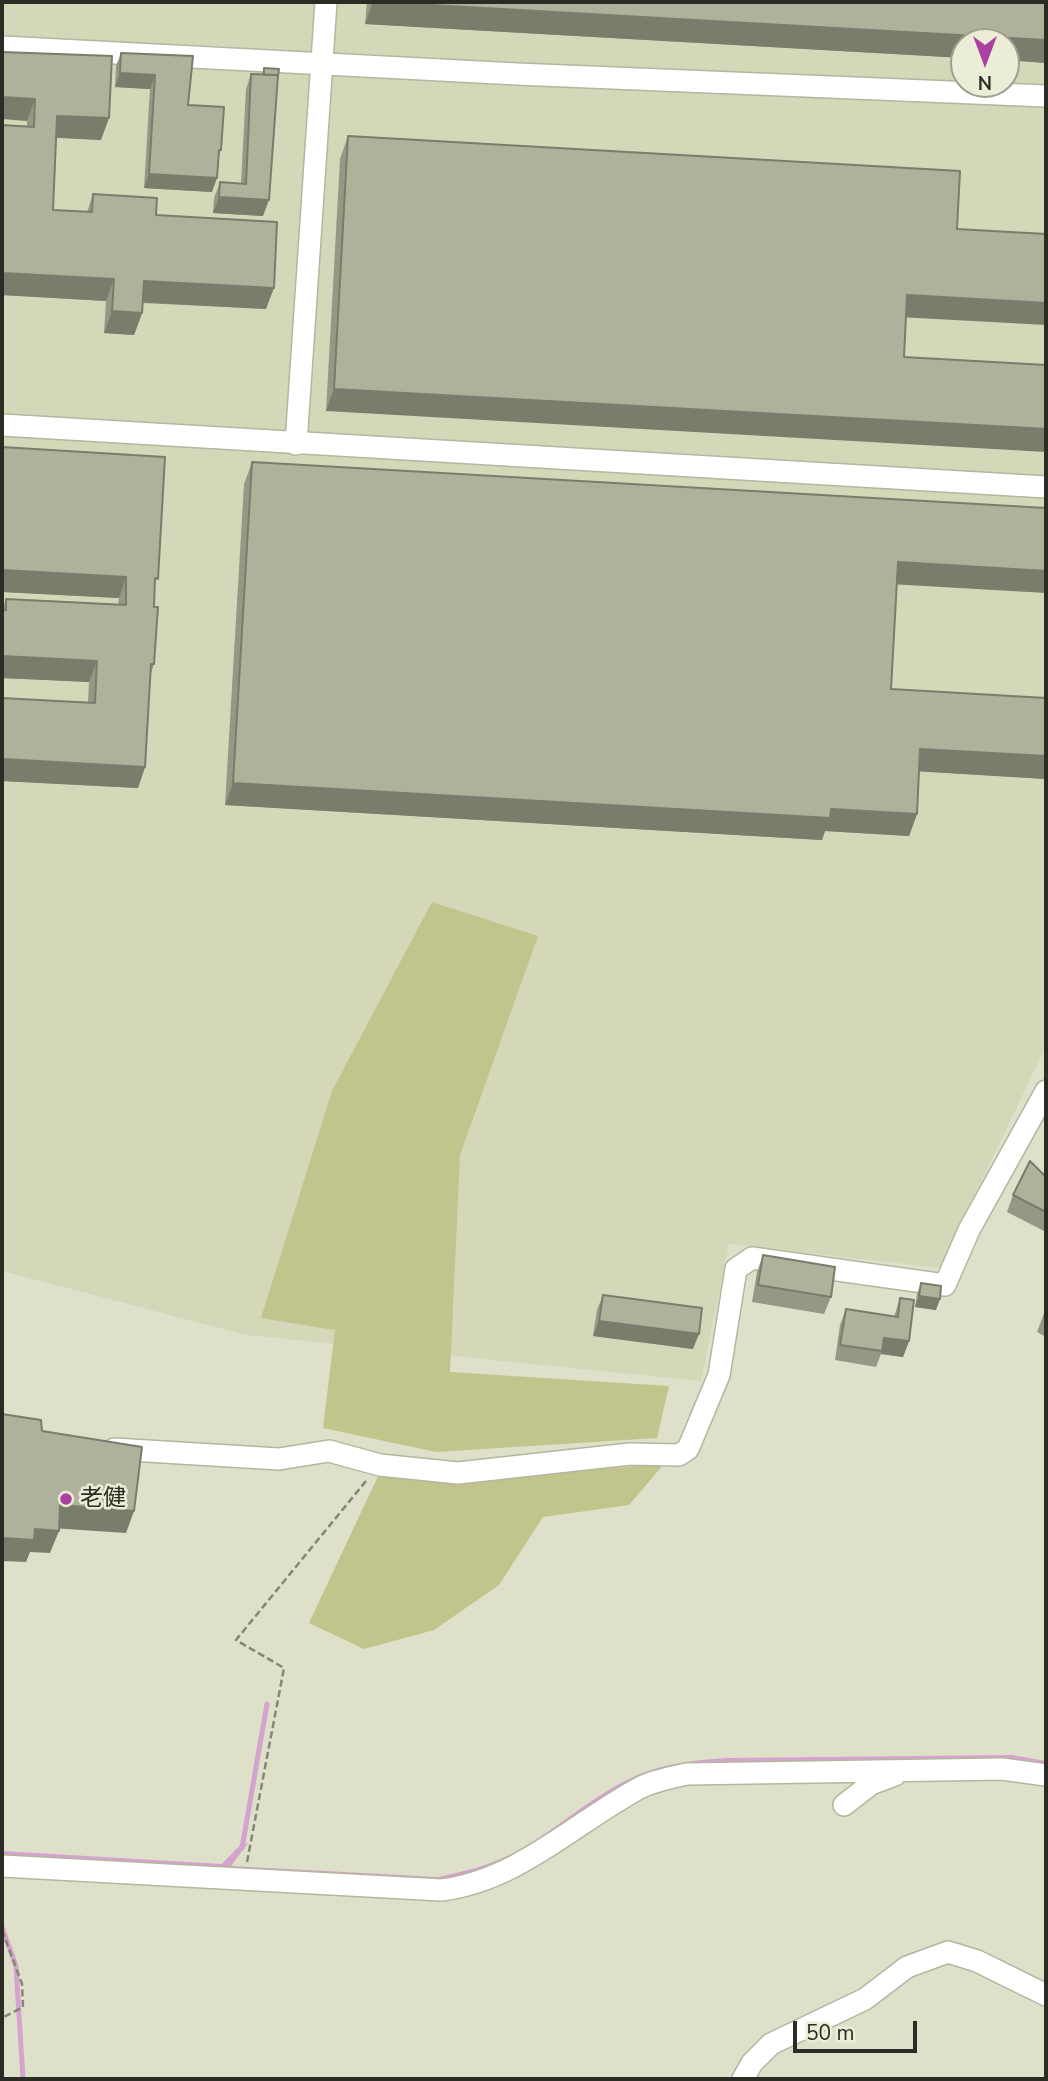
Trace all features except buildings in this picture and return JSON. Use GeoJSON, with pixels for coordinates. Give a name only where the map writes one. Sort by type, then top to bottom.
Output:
{"type":"FeatureCollection","features":[{"type":"Feature","properties":{"kind":"street"},"geometry":{"type":"LineString","coordinates":[[296,443],[326,2]]}},
{"type":"Feature","properties":{"kind":"street"},"geometry":{"type":"LineString","coordinates":[[2,47],[1046,96]]}},
{"type":"Feature","properties":{"kind":"street"},"geometry":{"type":"LineString","coordinates":[[2,425],[1046,487]]}},
{"type":"Feature","properties":{"kind":"street"},"geometry":{"type":"LineString","coordinates":[[90,1444],[118,1450],[279,1459],[329,1451],[380,1465],[458,1472],[630,1454],[678,1455],[688,1449],[719,1376],[736,1269],[742,1262],[752,1258],[944,1285],[969,1230],[1044,1101]]}},
{"type":"Feature","properties":{"kind":"street"},"geometry":{"type":"LineString","coordinates":[[2,1866],[416,1890],[463,1887],[519,1864],[638,1789],[687,1774],[732,1771],[1002,1769],[1046,1775]]}},
{"type":"Feature","properties":{"kind":"street"},"geometry":{"type":"LineString","coordinates":[[844,1805],[871,1784],[907,1771]]}},
{"type":"Feature","properties":{"kind":"street"},"geometry":{"type":"LineString","coordinates":[[743,2079],[752,2063],[771,2044],[865,1999],[907,1967],[948,1952],[977,1961],[1046,1995]]}},
{"type":"Feature","properties":{"kind":"path"},"geometry":{"type":"LineString","coordinates":[[244,1880],[284,1668],[236,1640],[380,1465]]}},
{"type":"Feature","properties":{"kind":"path"},"geometry":{"type":"LineString","coordinates":[[2,1930],[22,1984],[23,2007],[2,2018]]}},
{"type":"Feature","properties":{"kind":"shaded area"},"geometry":{"type":"Polygon","coordinates":[[[2,2],[1046,2],[1046,1046],[940,1268],[729,1244],[701,1381],[246,1335],[2,1271],[2,2]]]}},
{"type":"Feature","properties":{"kind":"shaded area"},"geometry":{"type":"Polygon","coordinates":[[[1012,1755],[1046,1761],[1046,1770],[690,1770],[511,1865],[438,1885],[2,1859],[2,1851],[222,1864],[240,1845],[248,1843],[231,1866],[438,1877],[505,1857],[541,1837],[610,1789],[628,1779],[668,1765],[727,1758],[1012,1755]]]}},
{"type":"Feature","properties":{"kind":"green space"},"geometry":{"type":"Polygon","coordinates":[[[432,902],[538,936],[460,1155],[450,1372],[669,1386],[657,1438],[436,1452],[323,1428],[335,1330],[261,1318],[332,1091],[432,902]]]}},
{"type":"Feature","properties":{"kind":"green space"},"geometry":{"type":"Polygon","coordinates":[[[664,1464],[629,1505],[543,1517],[499,1585],[434,1630],[364,1649],[309,1623],[379,1474],[459,1480],[664,1464]]]}},
{"type":"Feature","properties":{"kind":"waterway"},"geometry":{"type":"LineString","coordinates":[[242,1848],[267,1704]]}},
{"type":"Feature","properties":{"kind":"waterway"},"geometry":{"type":"LineString","coordinates":[[2,1927],[16,1966],[23,2079]]}},
{"type":"Feature","properties":{"kind":"place","name":"老健"},"geometry":{"type":"Point","coordinates":[66,1499]}}]}
